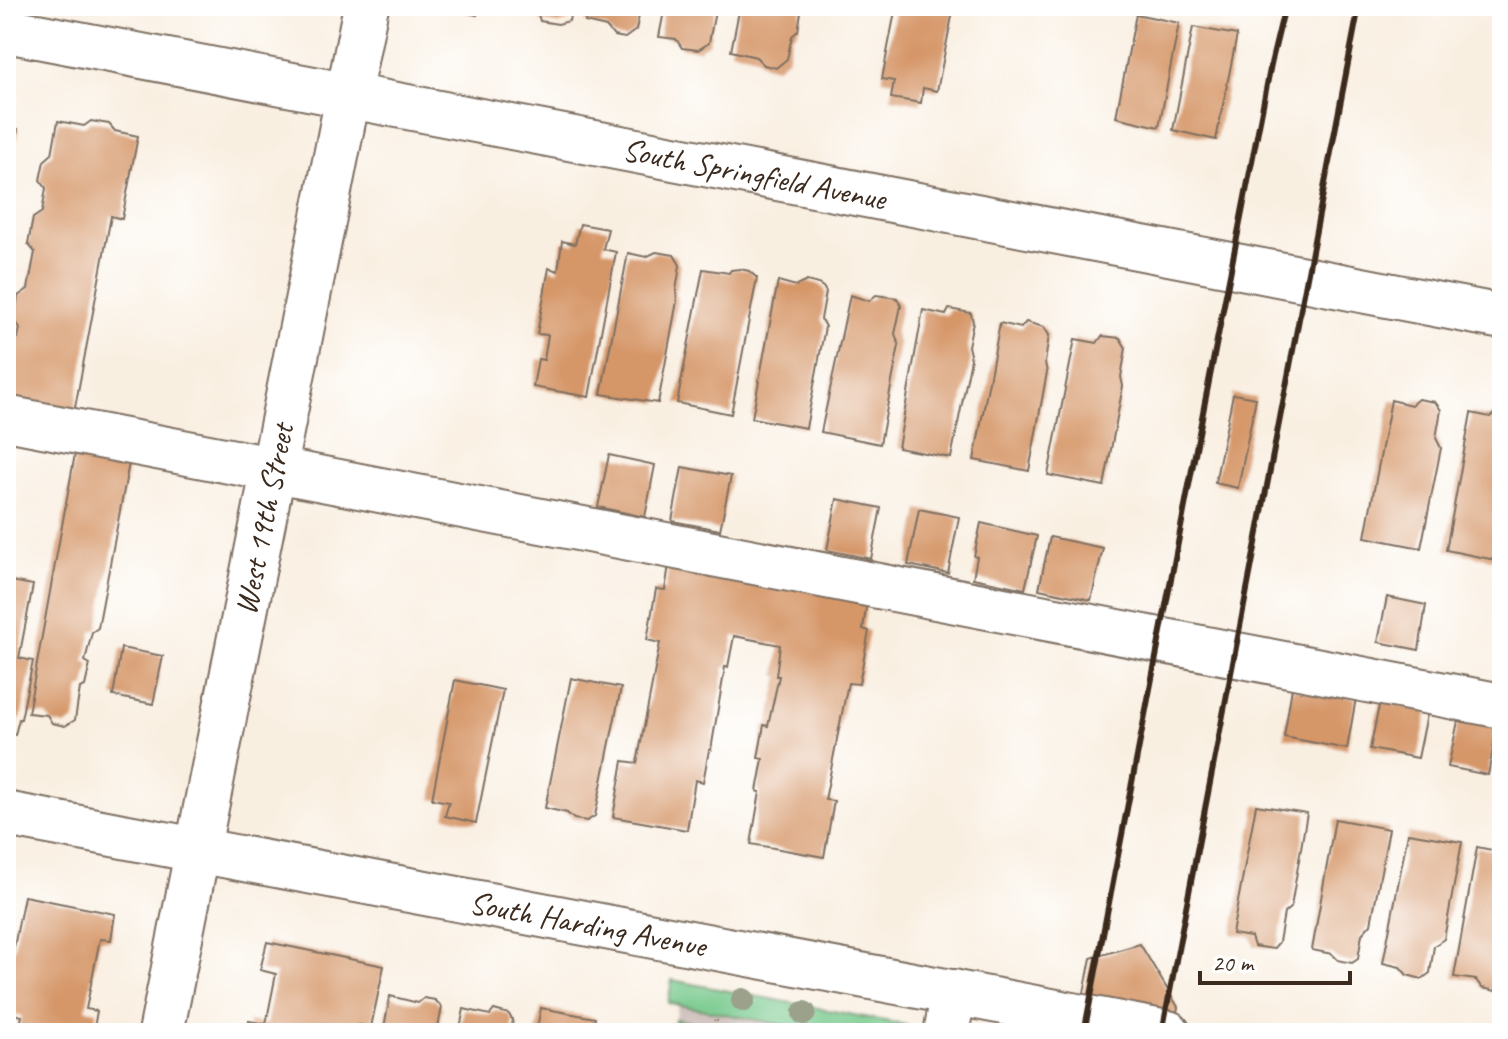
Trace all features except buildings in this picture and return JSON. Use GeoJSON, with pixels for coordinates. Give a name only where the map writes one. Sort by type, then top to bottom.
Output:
{"type":"FeatureCollection","features":[{"type":"Feature","properties":{"kind":"street","name":"West 19th Street"},"geometry":{"type":"LineString","coordinates":[[161,1033],[366,6]]}},
{"type":"Feature","properties":{"kind":"street","name":"South Springfield Avenue"},"geometry":{"type":"LineString","coordinates":[[6,30],[1502,317]]}},
{"type":"Feature","properties":{"kind":"street"},"geometry":{"type":"LineString","coordinates":[[6,418],[1502,706]]}},
{"type":"Feature","properties":{"kind":"street","name":"South Harding Avenue"},"geometry":{"type":"LineString","coordinates":[[6,814],[197,850],[950,1013],[1168,1033]]}},
{"type":"Feature","properties":{"kind":"path"},"geometry":{"type":"LineString","coordinates":[[713,1033],[716,1020]]}},
{"type":"Feature","properties":{"kind":"shaded area"},"geometry":{"type":"Polygon","coordinates":[[[682,982],[951,1033],[673,1033],[682,982]]]}},
{"type":"Feature","properties":{"kind":"green space"},"geometry":{"type":"Polygon","coordinates":[[[672,980],[905,1025],[914,1033],[826,1033],[668,1003],[672,980]]]}},
{"type":"Feature","properties":{"kind":"green space"},"geometry":{"type":"Polygon","coordinates":[[[675,1019],[710,1026],[708,1033],[673,1033],[675,1019]]]}},
{"type":"Feature","properties":{"kind":"railway"},"geometry":{"type":"LineString","coordinates":[[1084,1033],[1271,64],[1285,6]]}},
{"type":"Feature","properties":{"kind":"railway"},"geometry":{"type":"LineString","coordinates":[[1162,1033],[1359,6]]}}]}
